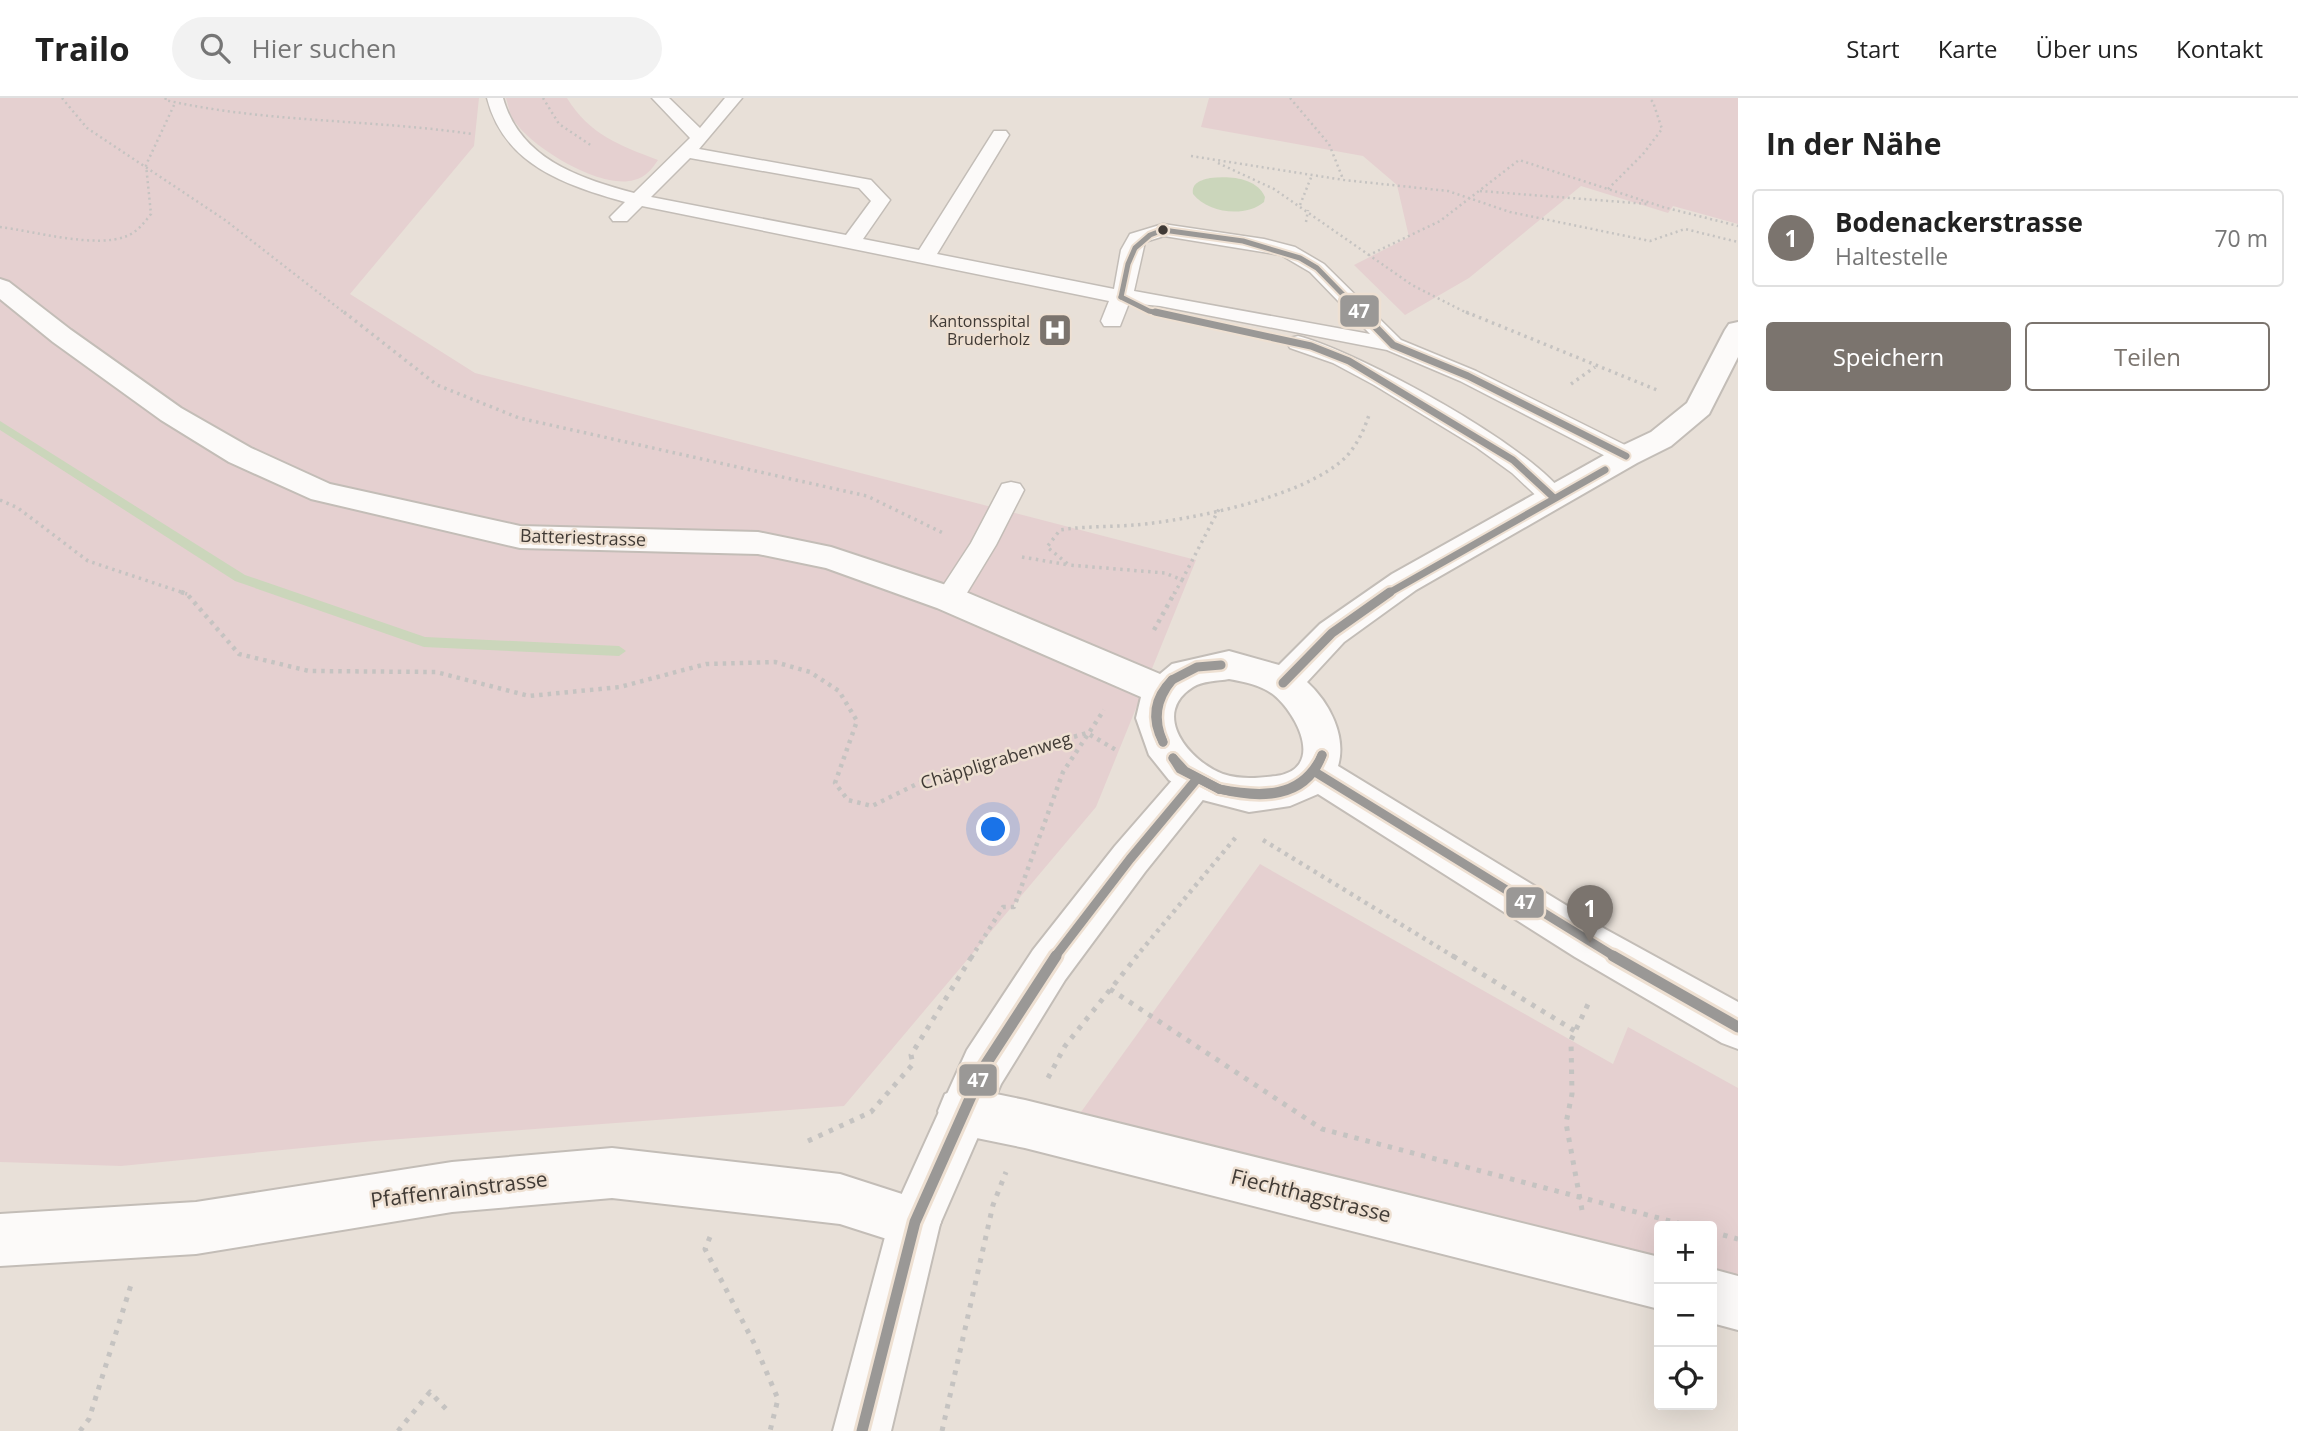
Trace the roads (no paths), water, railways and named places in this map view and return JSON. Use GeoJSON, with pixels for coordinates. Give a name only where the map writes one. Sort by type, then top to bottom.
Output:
{"type":"FeatureCollection","features":[{"type":"Feature","properties":{"kind":"street","name":"Batteriestrasse"},"geometry":{"type":"LineString","coordinates":[[0,287],[62,336],[172,414],[240,455],[322,492],[520,537],[758,543],[831,558],[949,599],[1162,690]]}},
{"type":"Feature","properties":{"kind":"street"},"geometry":{"type":"LineString","coordinates":[[1283,683],[1332,633],[1404,582],[1626,456],[1661,439],[1699,408],[1738,330]]}},
{"type":"Feature","properties":{"kind":"street"},"geometry":{"type":"LineString","coordinates":[[1229,665],[1257,671],[1283,683],[1302,699],[1315,717],[1322,736],[1323,755],[1315,772],[1299,787],[1276,794],[1250,796],[1222,791],[1196,780],[1175,764],[1161,744],[1155,706],[1162,690],[1179,675],[1202,666],[1229,665]]}},
{"type":"Feature","properties":{"kind":"street"},"geometry":{"type":"LineString","coordinates":[[1315,772],[1590,943],[1738,1027]]}},
{"type":"Feature","properties":{"kind":"street"},"geometry":{"type":"LineString","coordinates":[[862,1431],[915,1222],[962,1111],[984,1067],[1049,965],[1130,859],[1196,780]]}},
{"type":"Feature","properties":{"kind":"street","name":"Fiechthagstrasse"},"geometry":{"type":"LineString","coordinates":[[962,1111],[1038,1127],[1654,1282]]}},
{"type":"Feature","properties":{"kind":"street","name":"Pfaffenrainstrasse"},"geometry":{"type":"LineString","coordinates":[[0,1240],[196,1228],[452,1187],[612,1173],[840,1199],[915,1222]]}},
{"type":"Feature","properties":{"kind":"street"},"geometry":{"type":"LineString","coordinates":[[1717,1297],[1738,1303]]}},
{"type":"Feature","properties":{"kind":"lane"},"geometry":{"type":"LineString","coordinates":[[495,98],[499,114],[514,141],[556,169],[594,186],[1121,297],[1160,300],[1393,345],[1468,376],[1626,456]]}},
{"type":"Feature","properties":{"kind":"lane"},"geometry":{"type":"LineString","coordinates":[[660,98],[700,138]]}},
{"type":"Feature","properties":{"kind":"lane"},"geometry":{"type":"LineString","coordinates":[[620,217],[700,138],[734,98]]}},
{"type":"Feature","properties":{"kind":"lane"},"geometry":{"type":"LineString","coordinates":[[925,257],[1000,135]]}},
{"type":"Feature","properties":{"kind":"lane"},"geometry":{"type":"LineString","coordinates":[[685,152],[865,184],[881,200],[851,242]]}},
{"type":"Feature","properties":{"kind":"lane"},"geometry":{"type":"LineString","coordinates":[[1112,321],[1137,238],[1163,230],[1264,245],[1302,258],[1317,268],[1393,345]]}},
{"type":"Feature","properties":{"kind":"lane"},"geometry":{"type":"LineString","coordinates":[[1121,297],[1149,311],[1311,346],[1349,361],[1513,460],[1553,498]]}},
{"type":"Feature","properties":{"kind":"lane"},"geometry":{"type":"LineString","coordinates":[[949,599],[983,545],[1011,490]]}},
{"type":"Feature","properties":{"kind":"waterway"},"geometry":{"type":"LineString","coordinates":[[0,425],[240,578],[424,642],[619,651]]}},
{"type":"Feature","properties":{"kind":"place","name":"Kantonsspital Bruderholz"},"geometry":{"type":"Point","coordinates":[1055,330]}},
{"type":"Feature","properties":{"kind":"place","name":"Bodenackerstrasse"},"geometry":{"type":"Point","coordinates":[1590,943]}}]}
